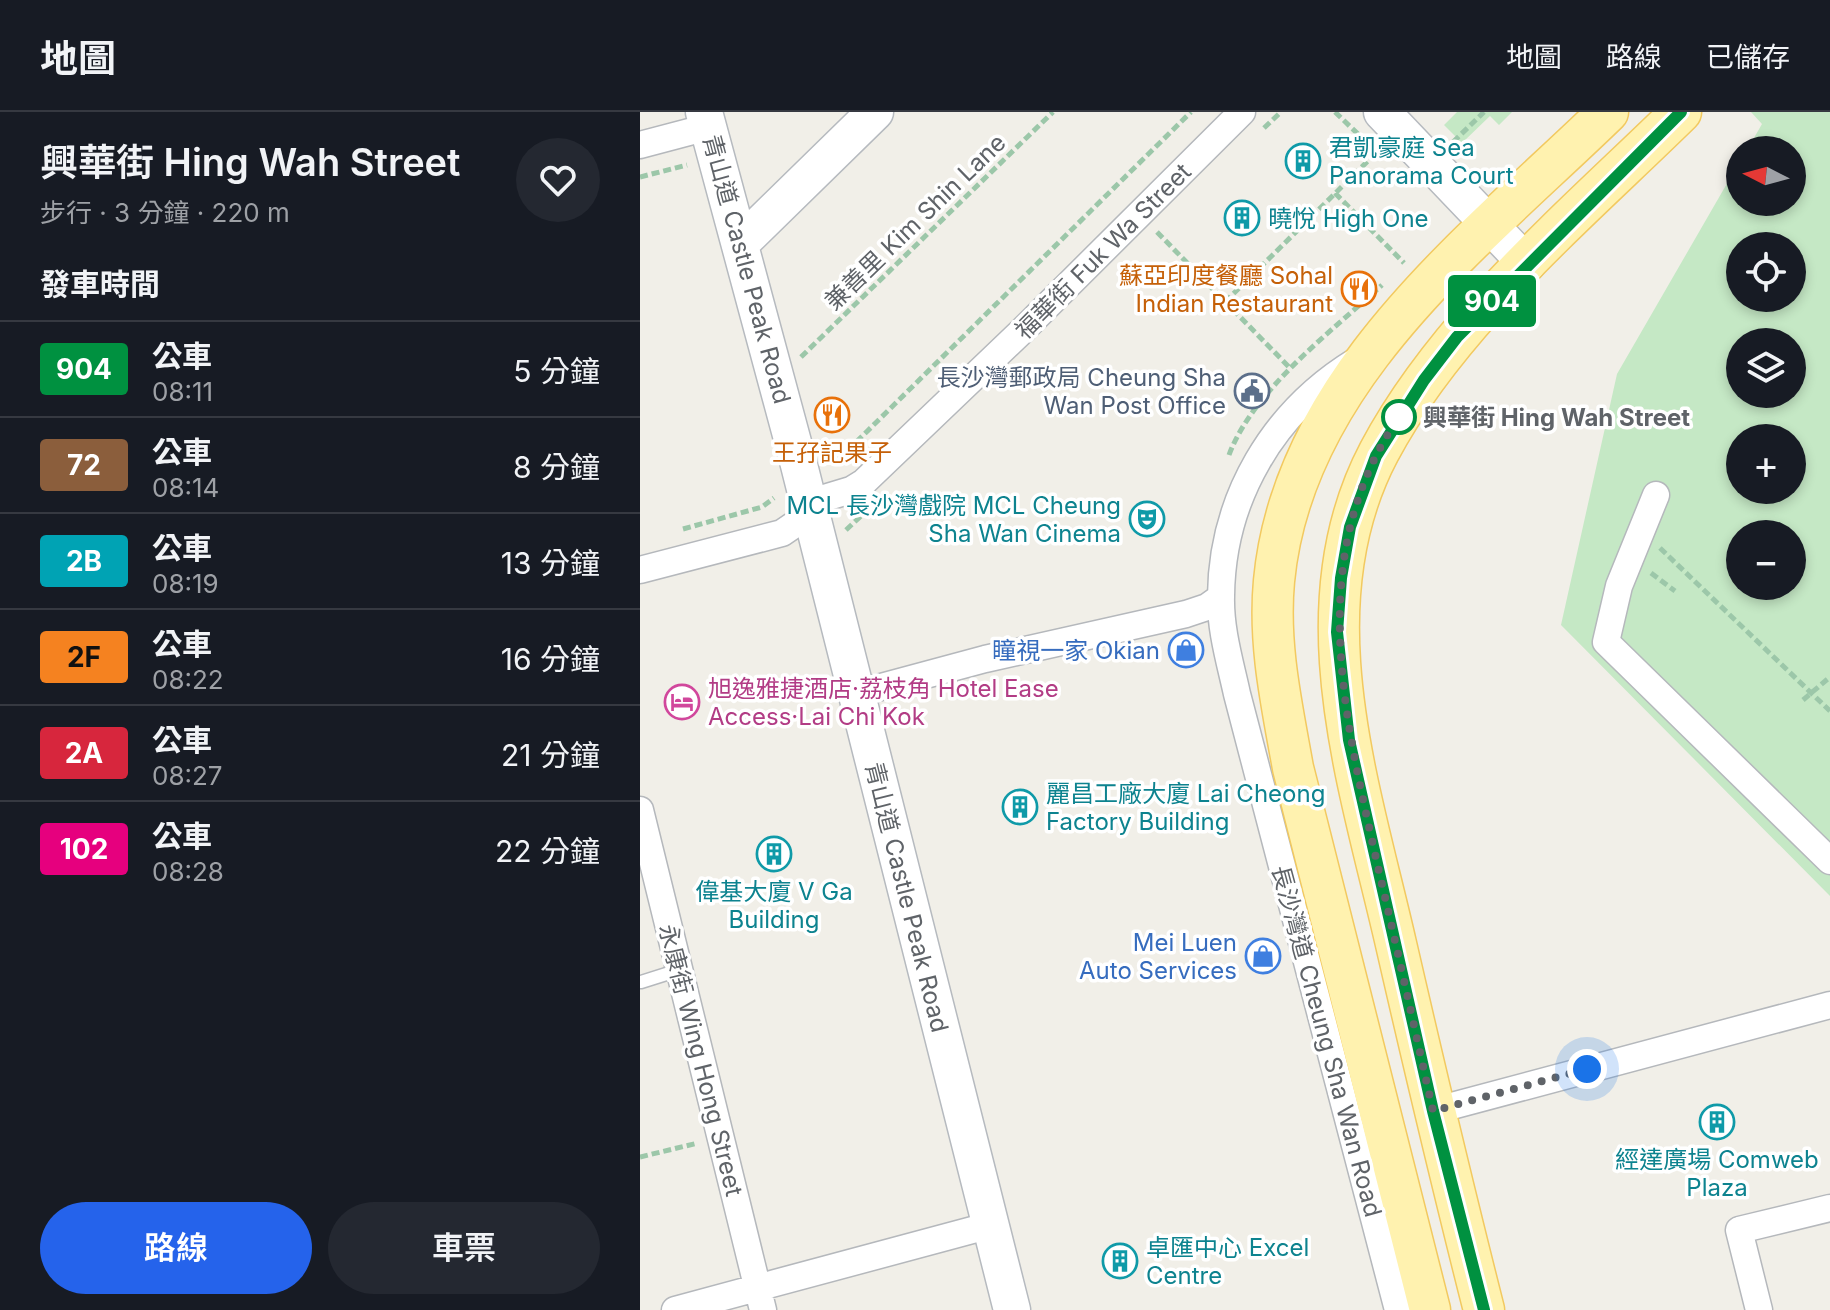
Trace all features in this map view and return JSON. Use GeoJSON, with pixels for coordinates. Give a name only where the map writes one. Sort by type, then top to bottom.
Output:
{"type":"FeatureCollection","features":[{"type":"Feature","properties":{"kind":"main road"},"geometry":{"type":"LineString","coordinates":[[741,243],[875,112]]}},
{"type":"Feature","properties":{"kind":"main road"},"geometry":{"type":"LineString","coordinates":[[1382,112],[1527,264]]}},
{"type":"Feature","properties":{"kind":"main road","name":"長沙灣道 Cheung Sha Wan Road"},"geometry":{"type":"LineString","coordinates":[[1430,1310],[1306,823],[1276,681],[1272,628],[1274,580],[1294,488],[1307,455],[1329,414],[1371,352],[1449,265],[1608,112]]}},
{"type":"Feature","properties":{"kind":"main road"},"geometry":{"type":"LineString","coordinates":[[1484,1310],[1433,1111],[1349,740],[1337,632],[1341,578],[1350,527],[1376,456],[1395,423],[1457,337],[1681,112]]}},
{"type":"Feature","properties":{"kind":"main road","name":"青山道 Castle Peak Road"},"geometry":{"type":"LineString","coordinates":[[706,120],[741,243],[791,501],[855,694],[1012,1310]]}},
{"type":"Feature","properties":{"kind":"street","name":"福華街 Fuk Wa Street"},"geometry":{"type":"LineString","coordinates":[[791,501],[851,490],[864,482],[1002,351],[1242,112]]}},
{"type":"Feature","properties":{"kind":"street"},"geometry":{"type":"LineString","coordinates":[[640,145],[706,120]]}},
{"type":"Feature","properties":{"kind":"street","name":"長沙灣道 Cheung Sha Wan Road"},"geometry":{"type":"LineString","coordinates":[[1371,352],[1312,392],[1289,414],[1263,448],[1237,507],[1227,541],[1221,597],[1224,632],[1237,694],[1398,1310]]}},
{"type":"Feature","properties":{"kind":"street"},"geometry":{"type":"LineString","coordinates":[[1656,495],[1619,586],[1606,642],[1830,861]]}},
{"type":"Feature","properties":{"kind":"street"},"geometry":{"type":"LineString","coordinates":[[640,570],[782,533],[801,520],[791,501]]}},
{"type":"Feature","properties":{"kind":"street"},"geometry":{"type":"LineString","coordinates":[[855,694],[985,659],[1186,614],[1207,607],[1221,597]]}},
{"type":"Feature","properties":{"kind":"street","name":"永康街 Wing Hong Street"},"geometry":{"type":"LineString","coordinates":[[640,810],[760,1299]]}},
{"type":"Feature","properties":{"kind":"street"},"geometry":{"type":"LineString","coordinates":[[1433,1111],[1830,1005]]}},
{"type":"Feature","properties":{"kind":"street"},"geometry":{"type":"LineString","coordinates":[[1759,1310],[1739,1230],[1830,1208]]}},
{"type":"Feature","properties":{"kind":"street"},"geometry":{"type":"LineString","coordinates":[[675,1310],[760,1299],[991,1225]]}},
{"type":"Feature","properties":{"kind":"lane"},"geometry":{"type":"LineString","coordinates":[[641,982],[679,970]]}},
{"type":"Feature","properties":{"kind":"path","name":"兼善里 Kim Shin Lane"},"geometry":{"type":"LineString","coordinates":[[801,358],[1053,112]]}},
{"type":"Feature","properties":{"kind":"path"},"geometry":{"type":"LineString","coordinates":[[824,452],[825,457],[838,460],[1191,112]]}},
{"type":"Feature","properties":{"kind":"path"},"geometry":{"type":"LineString","coordinates":[[1459,152],[1451,144],[1484,112]]}},
{"type":"Feature","properties":{"kind":"path"},"geometry":{"type":"LineString","coordinates":[[1225,302],[1376,153]]}},
{"type":"Feature","properties":{"kind":"path"},"geometry":{"type":"LineString","coordinates":[[640,177],[687,165]]}},
{"type":"Feature","properties":{"kind":"path"},"geometry":{"type":"LineString","coordinates":[[1335,193],[1404,263]]}},
{"type":"Feature","properties":{"kind":"path"},"geometry":{"type":"LineString","coordinates":[[1156,232],[1291,369]]}},
{"type":"Feature","properties":{"kind":"path"},"geometry":{"type":"LineString","coordinates":[[797,344],[804,371]]}},
{"type":"Feature","properties":{"kind":"path"},"geometry":{"type":"LineString","coordinates":[[671,532],[791,501]]}},
{"type":"Feature","properties":{"kind":"path"},"geometry":{"type":"LineString","coordinates":[[847,541],[845,532],[869,508]]}},
{"type":"Feature","properties":{"kind":"path"},"geometry":{"type":"LineString","coordinates":[[1643,531],[1830,711]]}},
{"type":"Feature","properties":{"kind":"path"},"geometry":{"type":"LineString","coordinates":[[1803,700],[1830,677]]}},
{"type":"Feature","properties":{"kind":"path"},"geometry":{"type":"LineString","coordinates":[[640,1157],[699,1143]]}},
{"type":"Feature","properties":{"kind":"green space"},"geometry":{"type":"Polygon","coordinates":[[[1457,112],[1512,112],[1499,125],[1490,116],[1462,143],[1444,125],[1457,112]]]}},
{"type":"Feature","properties":{"kind":"green space"},"geometry":{"type":"Polygon","coordinates":[[[1751,112],[1830,112],[1830,896],[1561,625],[1617,374],[1726,185],[1726,216],[1806,216],[1806,136],[1755,136],[1762,124],[1751,112]]]}},
{"type":"Feature","properties":{"kind":"bus line","name":"904"},"geometry":{"type":"LineString","coordinates":[[1484,1310],[1433,1111],[1349,740],[1337,632],[1341,578],[1350,527],[1376,456],[1424,380],[1457,337],[1527,264],[1681,112]]}},
{"type":"Feature","properties":{"kind":"place","name":"君凱豪庭 Sea Panorama Court"},"geometry":{"type":"Point","coordinates":[1303,161]}},
{"type":"Feature","properties":{"kind":"place","name":"曉悅 High One"},"geometry":{"type":"Point","coordinates":[1242,218]}},
{"type":"Feature","properties":{"kind":"place","name":"蘇亞印度餐廳 Sohal Indian Restaurant"},"geometry":{"type":"Point","coordinates":[1359,289]}},
{"type":"Feature","properties":{"kind":"place","name":"長沙灣郵政局 Cheung Sha Wan Post Office"},"geometry":{"type":"Point","coordinates":[1252,391]}},
{"type":"Feature","properties":{"kind":"place","name":"王孖記果子"},"geometry":{"type":"Point","coordinates":[832,415]}},
{"type":"Feature","properties":{"kind":"place","name":"興華街 Hing Wah Street"},"geometry":{"type":"Point","coordinates":[1399,417]}},
{"type":"Feature","properties":{"kind":"place","name":"MCL 長沙灣戲院 MCL Cheung Sha Wan Cinema"},"geometry":{"type":"Point","coordinates":[1147,519]}},
{"type":"Feature","properties":{"kind":"place","name":"瞳視一家 Okian"},"geometry":{"type":"Point","coordinates":[1186,650]}},
{"type":"Feature","properties":{"kind":"place","name":"旭逸雅捷酒店·荔枝角 Hotel Ease Access·Lai Chi Kok"},"geometry":{"type":"Point","coordinates":[682,702]}},
{"type":"Feature","properties":{"kind":"place","name":"麗昌工廠大廈 Lai Cheong Factory Building"},"geometry":{"type":"Point","coordinates":[1020,807]}},
{"type":"Feature","properties":{"kind":"place","name":"偉基大廈 V Ga Building"},"geometry":{"type":"Point","coordinates":[774,854]}},
{"type":"Feature","properties":{"kind":"place","name":"Mei Luen Auto Services"},"geometry":{"type":"Point","coordinates":[1263,956]}},
{"type":"Feature","properties":{"kind":"place","name":"經達廣場 Comweb Plaza"},"geometry":{"type":"Point","coordinates":[1717,1122]}},
{"type":"Feature","properties":{"kind":"place","name":"卓匯中心 Excel Centre"},"geometry":{"type":"Point","coordinates":[1120,1261]}},
{"type":"Feature","properties":{"kind":"route"},"geometry":{"type":"LineString","coordinates":[[1399,417],[1401,414],[1376,456],[1350,527],[1341,578],[1337,632],[1349,740],[1433,1111],[1587,1069]]}}]}
